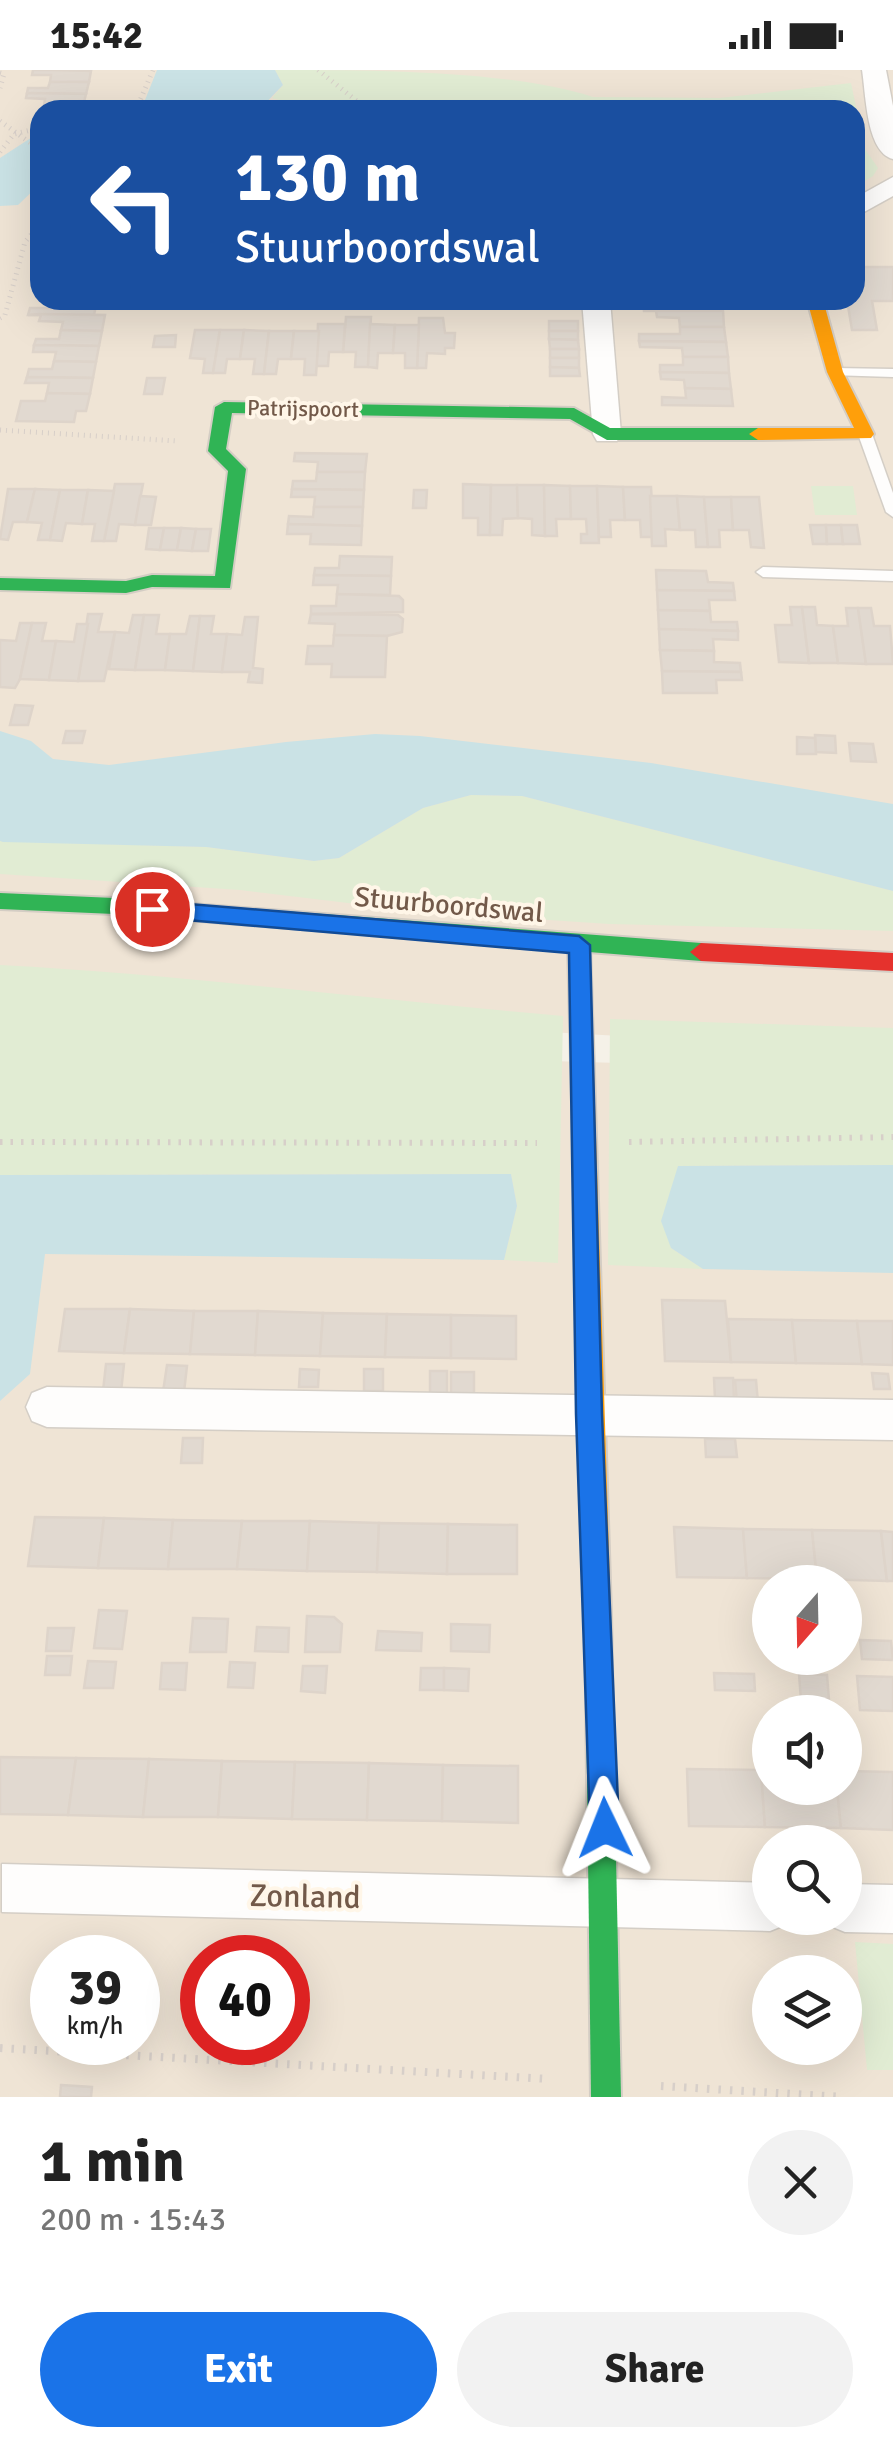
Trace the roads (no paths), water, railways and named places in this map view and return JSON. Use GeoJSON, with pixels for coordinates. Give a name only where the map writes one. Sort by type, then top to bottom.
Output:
{"type":"FeatureCollection","features":[{"type":"Feature","properties":{"kind":"street"},"geometry":{"type":"LineString","coordinates":[[874,70],[888,145],[893,151]]}},
{"type":"Feature","properties":{"kind":"street"},"geometry":{"type":"LineString","coordinates":[[865,202],[893,185]]}},
{"type":"Feature","properties":{"kind":"street"},"geometry":{"type":"LineString","coordinates":[[597,310],[607,434]]}},
{"type":"Feature","properties":{"kind":"street"},"geometry":{"type":"LineString","coordinates":[[818,310],[836,372],[864,434]]}},
{"type":"Feature","properties":{"kind":"street","name":"Patrijspoort"},"geometry":{"type":"LineString","coordinates":[[0,584],[223,583],[238,469],[217,450],[224,407],[574,414],[607,434],[864,434]]}},
{"type":"Feature","properties":{"kind":"street","name":"Stuurboordswal"},"geometry":{"type":"LineString","coordinates":[[0,901],[114,906],[579,945],[893,962]]}},
{"type":"Feature","properties":{"kind":"street"},"geometry":{"type":"LineString","coordinates":[[579,945],[589,1414],[608,1904],[606,2090]]}},
{"type":"Feature","properties":{"kind":"street"},"geometry":{"type":"LineString","coordinates":[[47,1407],[893,1420]]}},
{"type":"Feature","properties":{"kind":"street","name":"Zonland"},"geometry":{"type":"LineString","coordinates":[[2,1888],[752,1906]]}},
{"type":"Feature","properties":{"kind":"street"},"geometry":{"type":"LineString","coordinates":[[862,1908],[893,1909]]}},
{"type":"Feature","properties":{"kind":"lane"},"geometry":{"type":"LineString","coordinates":[[836,372],[893,373]]}},
{"type":"Feature","properties":{"kind":"lane"},"geometry":{"type":"LineString","coordinates":[[864,434],[893,512]]}},
{"type":"Feature","properties":{"kind":"lane"},"geometry":{"type":"LineString","coordinates":[[764,572],[893,576]]}},
{"type":"Feature","properties":{"kind":"water"},"geometry":{"type":"Polygon","coordinates":[[[157,70],[275,70],[283,85],[269,100],[145,100],[157,70]]]}},
{"type":"Feature","properties":{"kind":"water"},"geometry":{"type":"Polygon","coordinates":[[[30,138],[30,194],[18,205],[0,206],[0,158],[30,138]]]}},
{"type":"Feature","properties":{"kind":"water"},"geometry":{"type":"Polygon","coordinates":[[[0,731],[31,741],[53,759],[109,765],[286,742],[375,734],[420,736],[651,763],[893,804],[893,891],[522,796],[471,795],[423,808],[339,858],[314,861],[206,847],[3,842],[0,731]]]}},
{"type":"Feature","properties":{"kind":"water"},"geometry":{"type":"Polygon","coordinates":[[[893,1165],[893,1273],[703,1269],[671,1248],[661,1221],[678,1166],[893,1165]]]}},
{"type":"Feature","properties":{"kind":"water"},"geometry":{"type":"Polygon","coordinates":[[[511,1174],[517,1206],[504,1260],[45,1254],[30,1374],[0,1401],[0,1175],[511,1174]]]}}]}
